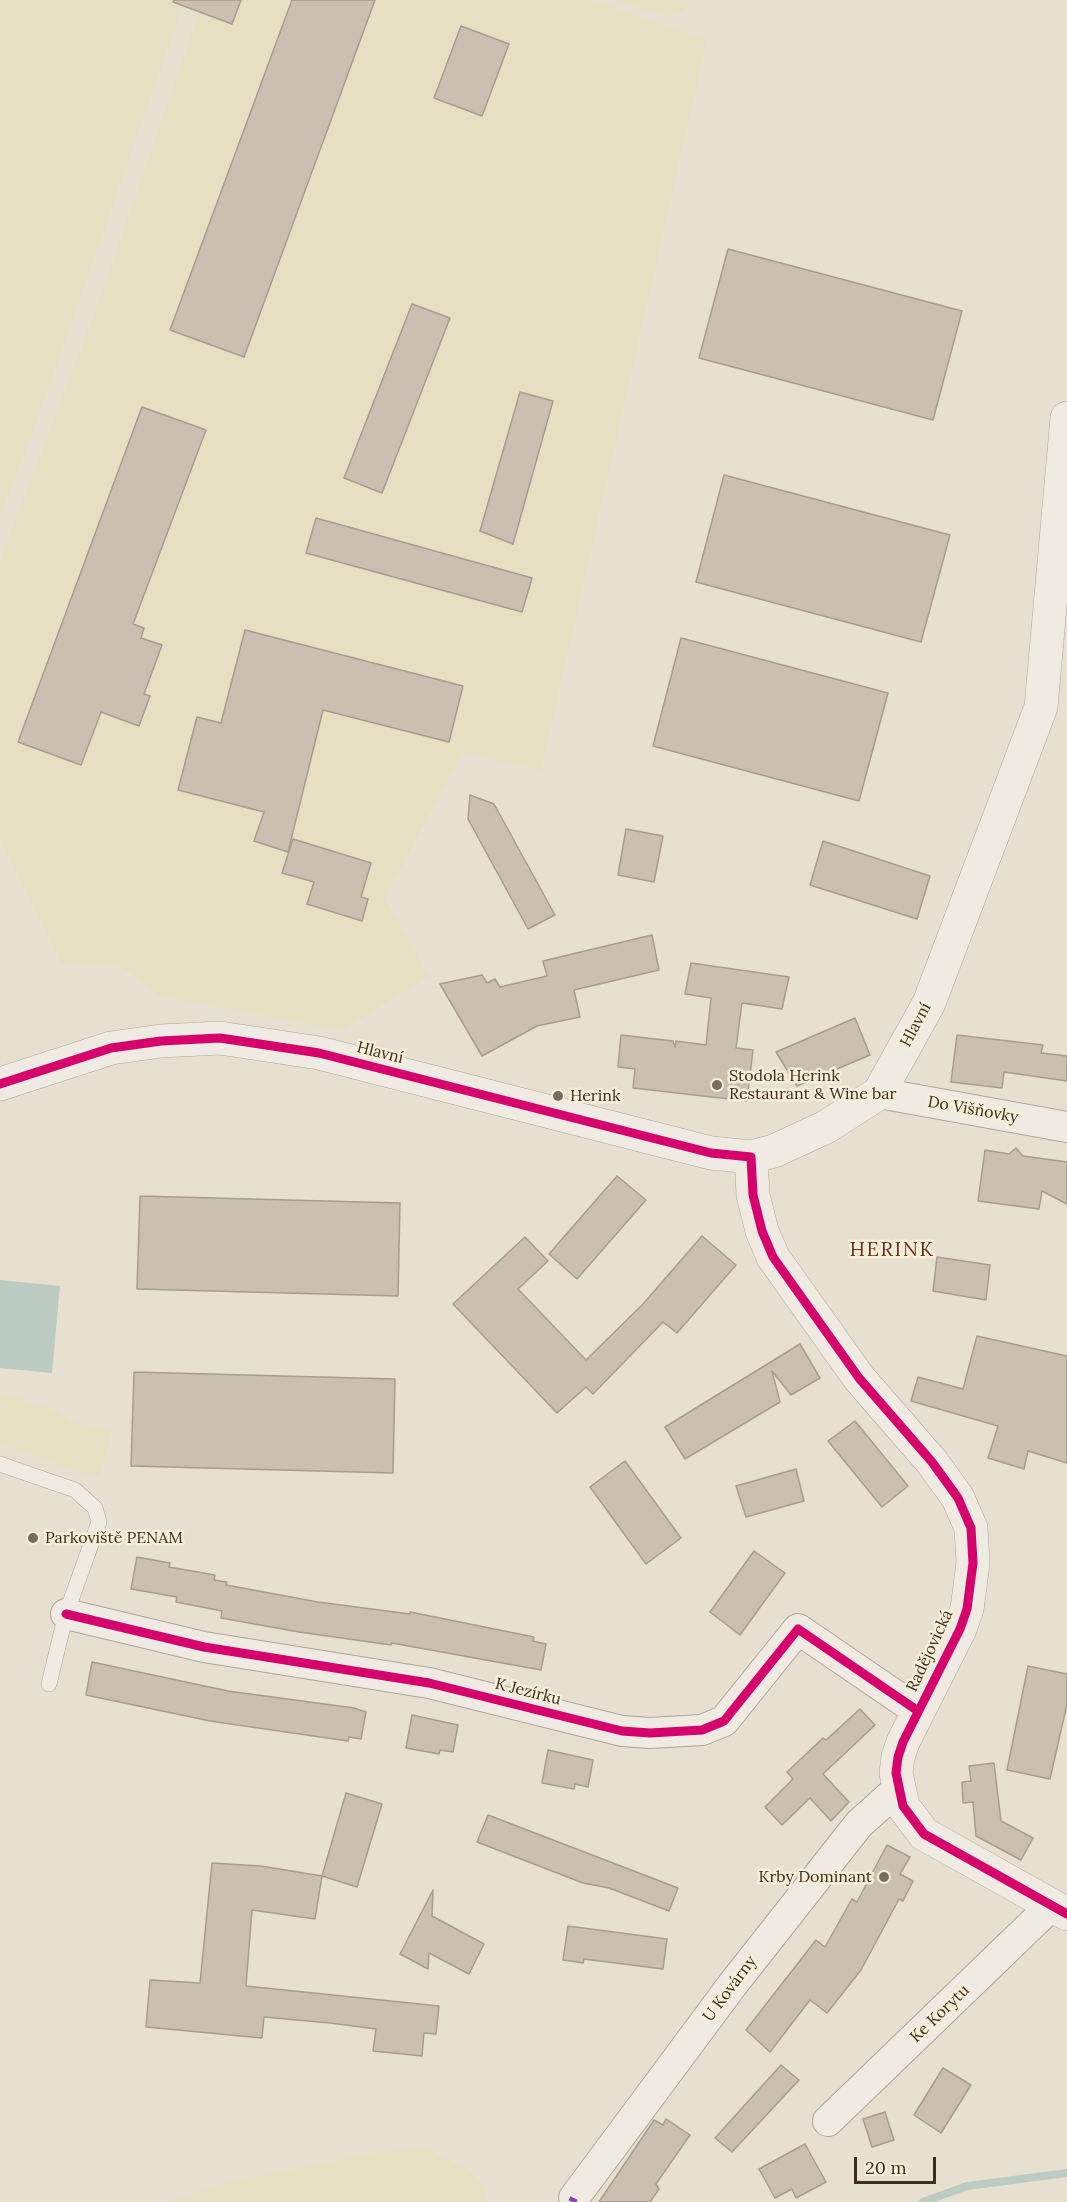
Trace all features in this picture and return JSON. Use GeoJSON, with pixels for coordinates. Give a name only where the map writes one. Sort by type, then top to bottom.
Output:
{"type":"FeatureCollection","features":[{"type":"Feature","properties":{"kind":"street","name":"Hlavní"},"geometry":{"type":"LineString","coordinates":[[0,1084],[111,1048],[161,1041],[220,1038],[320,1053],[688,1148],[751,1158],[774,1151],[826,1127],[879,1093],[929,1004],[1041,707],[1067,418]]}},
{"type":"Feature","properties":{"kind":"street","name":"Do Višňovky"},"geometry":{"type":"LineString","coordinates":[[879,1093],[1067,1127]]}},
{"type":"Feature","properties":{"kind":"street","name":"Radějovická"},"geometry":{"type":"LineString","coordinates":[[751,1158],[753,1195],[762,1231],[773,1257],[859,1378],[932,1462],[968,1516],[973,1563],[967,1609],[960,1629],[918,1711],[898,1757],[898,1789],[912,1821],[924,1834],[1059,1910]]}},
{"type":"Feature","properties":{"kind":"street","name":"K Jezírku"},"geometry":{"type":"LineString","coordinates":[[66,1614],[204,1647],[429,1683],[622,1731],[650,1733],[702,1730],[724,1720],[798,1629],[918,1711]]}},
{"type":"Feature","properties":{"kind":"street","name":"U Kovárny"},"geometry":{"type":"LineString","coordinates":[[574,2198],[733,1984],[859,1824],[898,1789]]}},
{"type":"Feature","properties":{"kind":"street","name":"Ke Korytu"},"geometry":{"type":"LineString","coordinates":[[828,2121],[1059,1910]]}},
{"type":"Feature","properties":{"kind":"lane"},"geometry":{"type":"LineString","coordinates":[[0,1464],[75,1490],[95,1508],[99,1522],[66,1614],[49,1684]]}},
{"type":"Feature","properties":{"kind":"shaded area"},"geometry":{"type":"Polygon","coordinates":[[[0,0],[185,0],[36,424],[0,516],[0,0]]]}},
{"type":"Feature","properties":{"kind":"shaded area"},"geometry":{"type":"Polygon","coordinates":[[[203,0],[592,0],[707,40],[541,771],[463,752],[385,898],[429,976],[343,1030],[158,996],[122,967],[61,963],[0,841],[0,560],[97,306],[203,0]]]}},
{"type":"Feature","properties":{"kind":"shaded area"},"geometry":{"type":"Polygon","coordinates":[[[614,0],[691,0],[686,8],[678,13],[665,16],[614,0]]]}},
{"type":"Feature","properties":{"kind":"shaded area"},"geometry":{"type":"Polygon","coordinates":[[[0,1280],[60,1286],[52,1373],[0,1368],[0,1280]]]}},
{"type":"Feature","properties":{"kind":"shaded area"},"geometry":{"type":"Polygon","coordinates":[[[0,1392],[52,1409],[76,1423],[110,1431],[111,1437],[100,1474],[92,1477],[0,1443],[0,1392]]]}},
{"type":"Feature","properties":{"kind":"shaded area"},"geometry":{"type":"Polygon","coordinates":[[[425,2148],[471,2171],[483,2186],[487,2202],[169,2202],[231,2181],[375,2153],[425,2148]]]}},
{"type":"Feature","properties":{"kind":"building"},"geometry":{"type":"Polygon","coordinates":[[[174,0],[241,0],[232,24],[173,2],[174,0]]]}},
{"type":"Feature","properties":{"kind":"building"},"geometry":{"type":"Polygon","coordinates":[[[292,0],[375,0],[244,357],[170,330],[292,0]]]}},
{"type":"Feature","properties":{"kind":"building"},"geometry":{"type":"Polygon","coordinates":[[[461,26],[509,44],[482,116],[434,98],[461,26]]]}},
{"type":"Feature","properties":{"kind":"building"},"geometry":{"type":"Polygon","coordinates":[[[728,249],[962,311],[933,420],[699,358],[728,249]]]}},
{"type":"Feature","properties":{"kind":"building"},"geometry":{"type":"Polygon","coordinates":[[[412,304],[450,318],[382,493],[344,478],[412,304]]]}},
{"type":"Feature","properties":{"kind":"building"},"geometry":{"type":"Polygon","coordinates":[[[520,392],[553,401],[513,544],[480,531],[520,392]]]}},
{"type":"Feature","properties":{"kind":"building"},"geometry":{"type":"Polygon","coordinates":[[[142,407],[206,430],[133,624],[144,628],[141,638],[162,645],[144,694],[150,696],[139,726],[101,712],[81,765],[18,742],[142,407]]]}},
{"type":"Feature","properties":{"kind":"building"},"geometry":{"type":"Polygon","coordinates":[[[724,475],[950,535],[921,642],[696,582],[724,475]]]}},
{"type":"Feature","properties":{"kind":"building"},"geometry":{"type":"Polygon","coordinates":[[[316,518],[532,578],[522,612],[306,553],[316,518]]]}},
{"type":"Feature","properties":{"kind":"building"},"geometry":{"type":"Polygon","coordinates":[[[245,630],[463,686],[449,742],[323,710],[288,852],[254,841],[264,812],[178,790],[197,717],[221,723],[245,630]]]}},
{"type":"Feature","properties":{"kind":"building"},"geometry":{"type":"Polygon","coordinates":[[[681,638],[888,693],[859,801],[653,746],[681,638]]]}},
{"type":"Feature","properties":{"kind":"building"},"geometry":{"type":"Polygon","coordinates":[[[470,795],[494,804],[555,915],[528,929],[468,819],[470,795]]]}},
{"type":"Feature","properties":{"kind":"building"},"geometry":{"type":"Polygon","coordinates":[[[626,829],[663,836],[654,882],[618,875],[626,829]]]}},
{"type":"Feature","properties":{"kind":"building"},"geometry":{"type":"Polygon","coordinates":[[[293,839],[371,863],[361,897],[368,899],[362,921],[307,904],[314,882],[282,873],[293,839]]]}},
{"type":"Feature","properties":{"kind":"building"},"geometry":{"type":"Polygon","coordinates":[[[823,841],[930,876],[917,919],[810,885],[823,841]]]}},
{"type":"Feature","properties":{"kind":"building"},"geometry":{"type":"Polygon","coordinates":[[[652,935],[659,970],[574,990],[580,1017],[537,1026],[482,1056],[440,984],[482,975],[487,983],[495,979],[500,987],[547,976],[543,961],[652,935]]]}},
{"type":"Feature","properties":{"kind":"building"},"geometry":{"type":"Polygon","coordinates":[[[691,963],[789,977],[782,1009],[742,1003],[736,1048],[753,1050],[747,1101],[633,1088],[635,1069],[618,1067],[621,1035],[673,1041],[675,1047],[676,1041],[706,1045],[711,998],[685,994],[691,963]]]}},
{"type":"Feature","properties":{"kind":"building"},"geometry":{"type":"Polygon","coordinates":[[[855,1018],[870,1055],[797,1086],[776,1052],[855,1018]]]}},
{"type":"Feature","properties":{"kind":"building"},"geometry":{"type":"Polygon","coordinates":[[[957,1035],[1043,1045],[1041,1053],[1067,1056],[1067,1081],[1004,1072],[1002,1088],[951,1082],[957,1035]]]}},
{"type":"Feature","properties":{"kind":"building"},"geometry":{"type":"Polygon","coordinates":[[[1016,1148],[1023,1156],[1067,1162],[1067,1204],[1042,1191],[1039,1209],[978,1201],[985,1150],[1009,1154],[1016,1148]]]}},
{"type":"Feature","properties":{"kind":"building"},"geometry":{"type":"Polygon","coordinates":[[[617,1176],[646,1200],[577,1279],[549,1254],[617,1176]]]}},
{"type":"Feature","properties":{"kind":"building"},"geometry":{"type":"Polygon","coordinates":[[[140,1196],[400,1203],[398,1296],[137,1289],[140,1196]]]}},
{"type":"Feature","properties":{"kind":"building"},"geometry":{"type":"Polygon","coordinates":[[[702,1236],[736,1265],[677,1333],[663,1322],[593,1394],[586,1387],[557,1413],[453,1304],[525,1237],[548,1261],[518,1289],[586,1360],[643,1304],[702,1236]]]}},
{"type":"Feature","properties":{"kind":"building"},"geometry":{"type":"Polygon","coordinates":[[[937,1257],[990,1265],[986,1300],[933,1291],[937,1257]]]}},
{"type":"Feature","properties":{"kind":"building"},"geometry":{"type":"Polygon","coordinates":[[[977,1336],[1067,1356],[1067,1463],[1028,1451],[1024,1469],[988,1458],[998,1426],[911,1401],[918,1377],[963,1389],[977,1336]]]}},
{"type":"Feature","properties":{"kind":"building"},"geometry":{"type":"Polygon","coordinates":[[[800,1344],[820,1378],[791,1395],[772,1371],[780,1402],[685,1459],[665,1427],[800,1344]]]}},
{"type":"Feature","properties":{"kind":"building"},"geometry":{"type":"Polygon","coordinates":[[[134,1372],[395,1379],[393,1473],[131,1466],[134,1372]]]}},
{"type":"Feature","properties":{"kind":"building"},"geometry":{"type":"Polygon","coordinates":[[[855,1421],[908,1486],[882,1507],[828,1441],[855,1421]]]}},
{"type":"Feature","properties":{"kind":"building"},"geometry":{"type":"Polygon","coordinates":[[[625,1461],[681,1538],[646,1564],[590,1487],[625,1461]]]}},
{"type":"Feature","properties":{"kind":"building"},"geometry":{"type":"Polygon","coordinates":[[[796,1469],[804,1501],[746,1517],[736,1486],[796,1469]]]}},
{"type":"Feature","properties":{"kind":"building"},"geometry":{"type":"Polygon","coordinates":[[[754,1551],[785,1573],[740,1635],[710,1612],[754,1551]]]}},
{"type":"Feature","properties":{"kind":"building"},"geometry":{"type":"Polygon","coordinates":[[[137,1557],[170,1563],[169,1567],[215,1575],[214,1580],[227,1582],[226,1585],[318,1602],[410,1614],[410,1612],[534,1637],[533,1641],[546,1644],[541,1670],[392,1643],[391,1645],[299,1632],[221,1618],[222,1611],[176,1602],[177,1597],[131,1589],[137,1557]]]}},
{"type":"Feature","properties":{"kind":"building"},"geometry":{"type":"Polygon","coordinates":[[[92,1662],[228,1691],[354,1708],[366,1712],[361,1739],[349,1737],[348,1741],[210,1721],[86,1695],[92,1662]]]}},
{"type":"Feature","properties":{"kind":"building"},"geometry":{"type":"Polygon","coordinates":[[[1028,1666],[1067,1674],[1067,1704],[1050,1779],[1007,1770],[1028,1666]]]}},
{"type":"Feature","properties":{"kind":"building"},"geometry":{"type":"Polygon","coordinates":[[[860,1709],[875,1725],[823,1774],[849,1802],[831,1821],[810,1798],[782,1825],[765,1807],[793,1779],[787,1772],[823,1738],[826,1740],[860,1709]]]}},
{"type":"Feature","properties":{"kind":"building"},"geometry":{"type":"Polygon","coordinates":[[[412,1715],[458,1725],[453,1752],[440,1750],[439,1754],[406,1748],[412,1715]]]}},
{"type":"Feature","properties":{"kind":"building"},"geometry":{"type":"Polygon","coordinates":[[[548,1750],[593,1760],[588,1787],[575,1784],[574,1789],[542,1783],[548,1750]]]}},
{"type":"Feature","properties":{"kind":"building"},"geometry":{"type":"Polygon","coordinates":[[[994,1763],[1001,1821],[1033,1838],[1021,1860],[976,1836],[973,1802],[963,1803],[962,1782],[971,1781],[969,1766],[994,1763]]]}},
{"type":"Feature","properties":{"kind":"building"},"geometry":{"type":"Polygon","coordinates":[[[346,1793],[382,1804],[357,1887],[322,1876],[346,1793]]]}},
{"type":"Feature","properties":{"kind":"building"},"geometry":{"type":"Polygon","coordinates":[[[488,1815],[678,1888],[669,1911],[609,1888],[583,1883],[477,1842],[488,1815]]]}},
{"type":"Feature","properties":{"kind":"building"},"geometry":{"type":"Polygon","coordinates":[[[887,1845],[910,1857],[900,1874],[913,1881],[903,1901],[899,1899],[861,1970],[827,2013],[810,2000],[770,2052],[746,2030],[816,1940],[825,1947],[852,1899],[857,1902],[887,1845]]]}},
{"type":"Feature","properties":{"kind":"building"},"geometry":{"type":"Polygon","coordinates":[[[212,1863],[261,1866],[322,1876],[315,1919],[252,1910],[246,1986],[439,2006],[436,2034],[424,2033],[422,2056],[373,2051],[376,2029],[330,2023],[264,2017],[262,2038],[146,2027],[150,1980],[200,1983],[212,1863]]]}},
{"type":"Feature","properties":{"kind":"building"},"geometry":{"type":"Polygon","coordinates":[[[433,1890],[432,1916],[484,1944],[469,1974],[429,1953],[428,1969],[400,1954],[433,1890]]]}},
{"type":"Feature","properties":{"kind":"building"},"geometry":{"type":"Polygon","coordinates":[[[568,1926],[667,1939],[663,1969],[584,1959],[583,1963],[563,1960],[568,1926]]]}},
{"type":"Feature","properties":{"kind":"building"},"geometry":{"type":"Polygon","coordinates":[[[781,2065],[799,2080],[732,2152],[715,2138],[781,2065]]]}},
{"type":"Feature","properties":{"kind":"building"},"geometry":{"type":"Polygon","coordinates":[[[943,2068],[971,2085],[941,2133],[914,2115],[943,2068]]]}},
{"type":"Feature","properties":{"kind":"building"},"geometry":{"type":"Polygon","coordinates":[[[885,2112],[894,2140],[872,2147],[863,2119],[885,2112]]]}},
{"type":"Feature","properties":{"kind":"building"},"geometry":{"type":"Polygon","coordinates":[[[666,2119],[690,2135],[656,2184],[659,2189],[650,2202],[599,2202],[654,2120],[663,2125],[666,2119]]]}},
{"type":"Feature","properties":{"kind":"building"},"geometry":{"type":"Polygon","coordinates":[[[805,2144],[826,2182],[796,2198],[792,2189],[775,2198],[759,2169],[805,2144]]]}},
{"type":"Feature","properties":{"kind":"waterway"},"geometry":{"type":"LineString","coordinates":[[923,2202],[967,2186],[1067,2173]]}},
{"type":"Feature","properties":{"kind":"marked path"},"geometry":{"type":"LineString","coordinates":[[572,2202],[574,2198]]}},
{"type":"Feature","properties":{"kind":"cycle path"},"geometry":{"type":"LineString","coordinates":[[0,1084],[111,1048],[161,1041],[220,1038],[319,1053],[711,1153],[751,1157],[753,1195],[762,1231],[773,1257],[859,1378],[932,1462],[958,1498],[971,1528],[973,1563],[967,1609],[960,1629],[903,1742],[898,1757],[896,1773],[903,1806],[924,1834],[1067,1914]]}},
{"type":"Feature","properties":{"kind":"cycle path"},"geometry":{"type":"LineString","coordinates":[[66,1614],[204,1647],[429,1683],[622,1731],[650,1733],[702,1730],[724,1721],[798,1629],[918,1711]]}},
{"type":"Feature","properties":{"kind":"place","name":"Stodola Herink Restaurant & Wine bar"},"geometry":{"type":"Point","coordinates":[717,1085]}},
{"type":"Feature","properties":{"kind":"place","name":"Herink"},"geometry":{"type":"Point","coordinates":[558,1096]}},
{"type":"Feature","properties":{"kind":"place","name":"Parkoviště PENAM"},"geometry":{"type":"Point","coordinates":[33,1538]}},
{"type":"Feature","properties":{"kind":"place","name":"Krby Dominant"},"geometry":{"type":"Point","coordinates":[884,1877]}},
{"type":"Feature","properties":{"kind":"district","name":"HERINK"},"geometry":{"type":"Point","coordinates":[892,1250]}}]}
